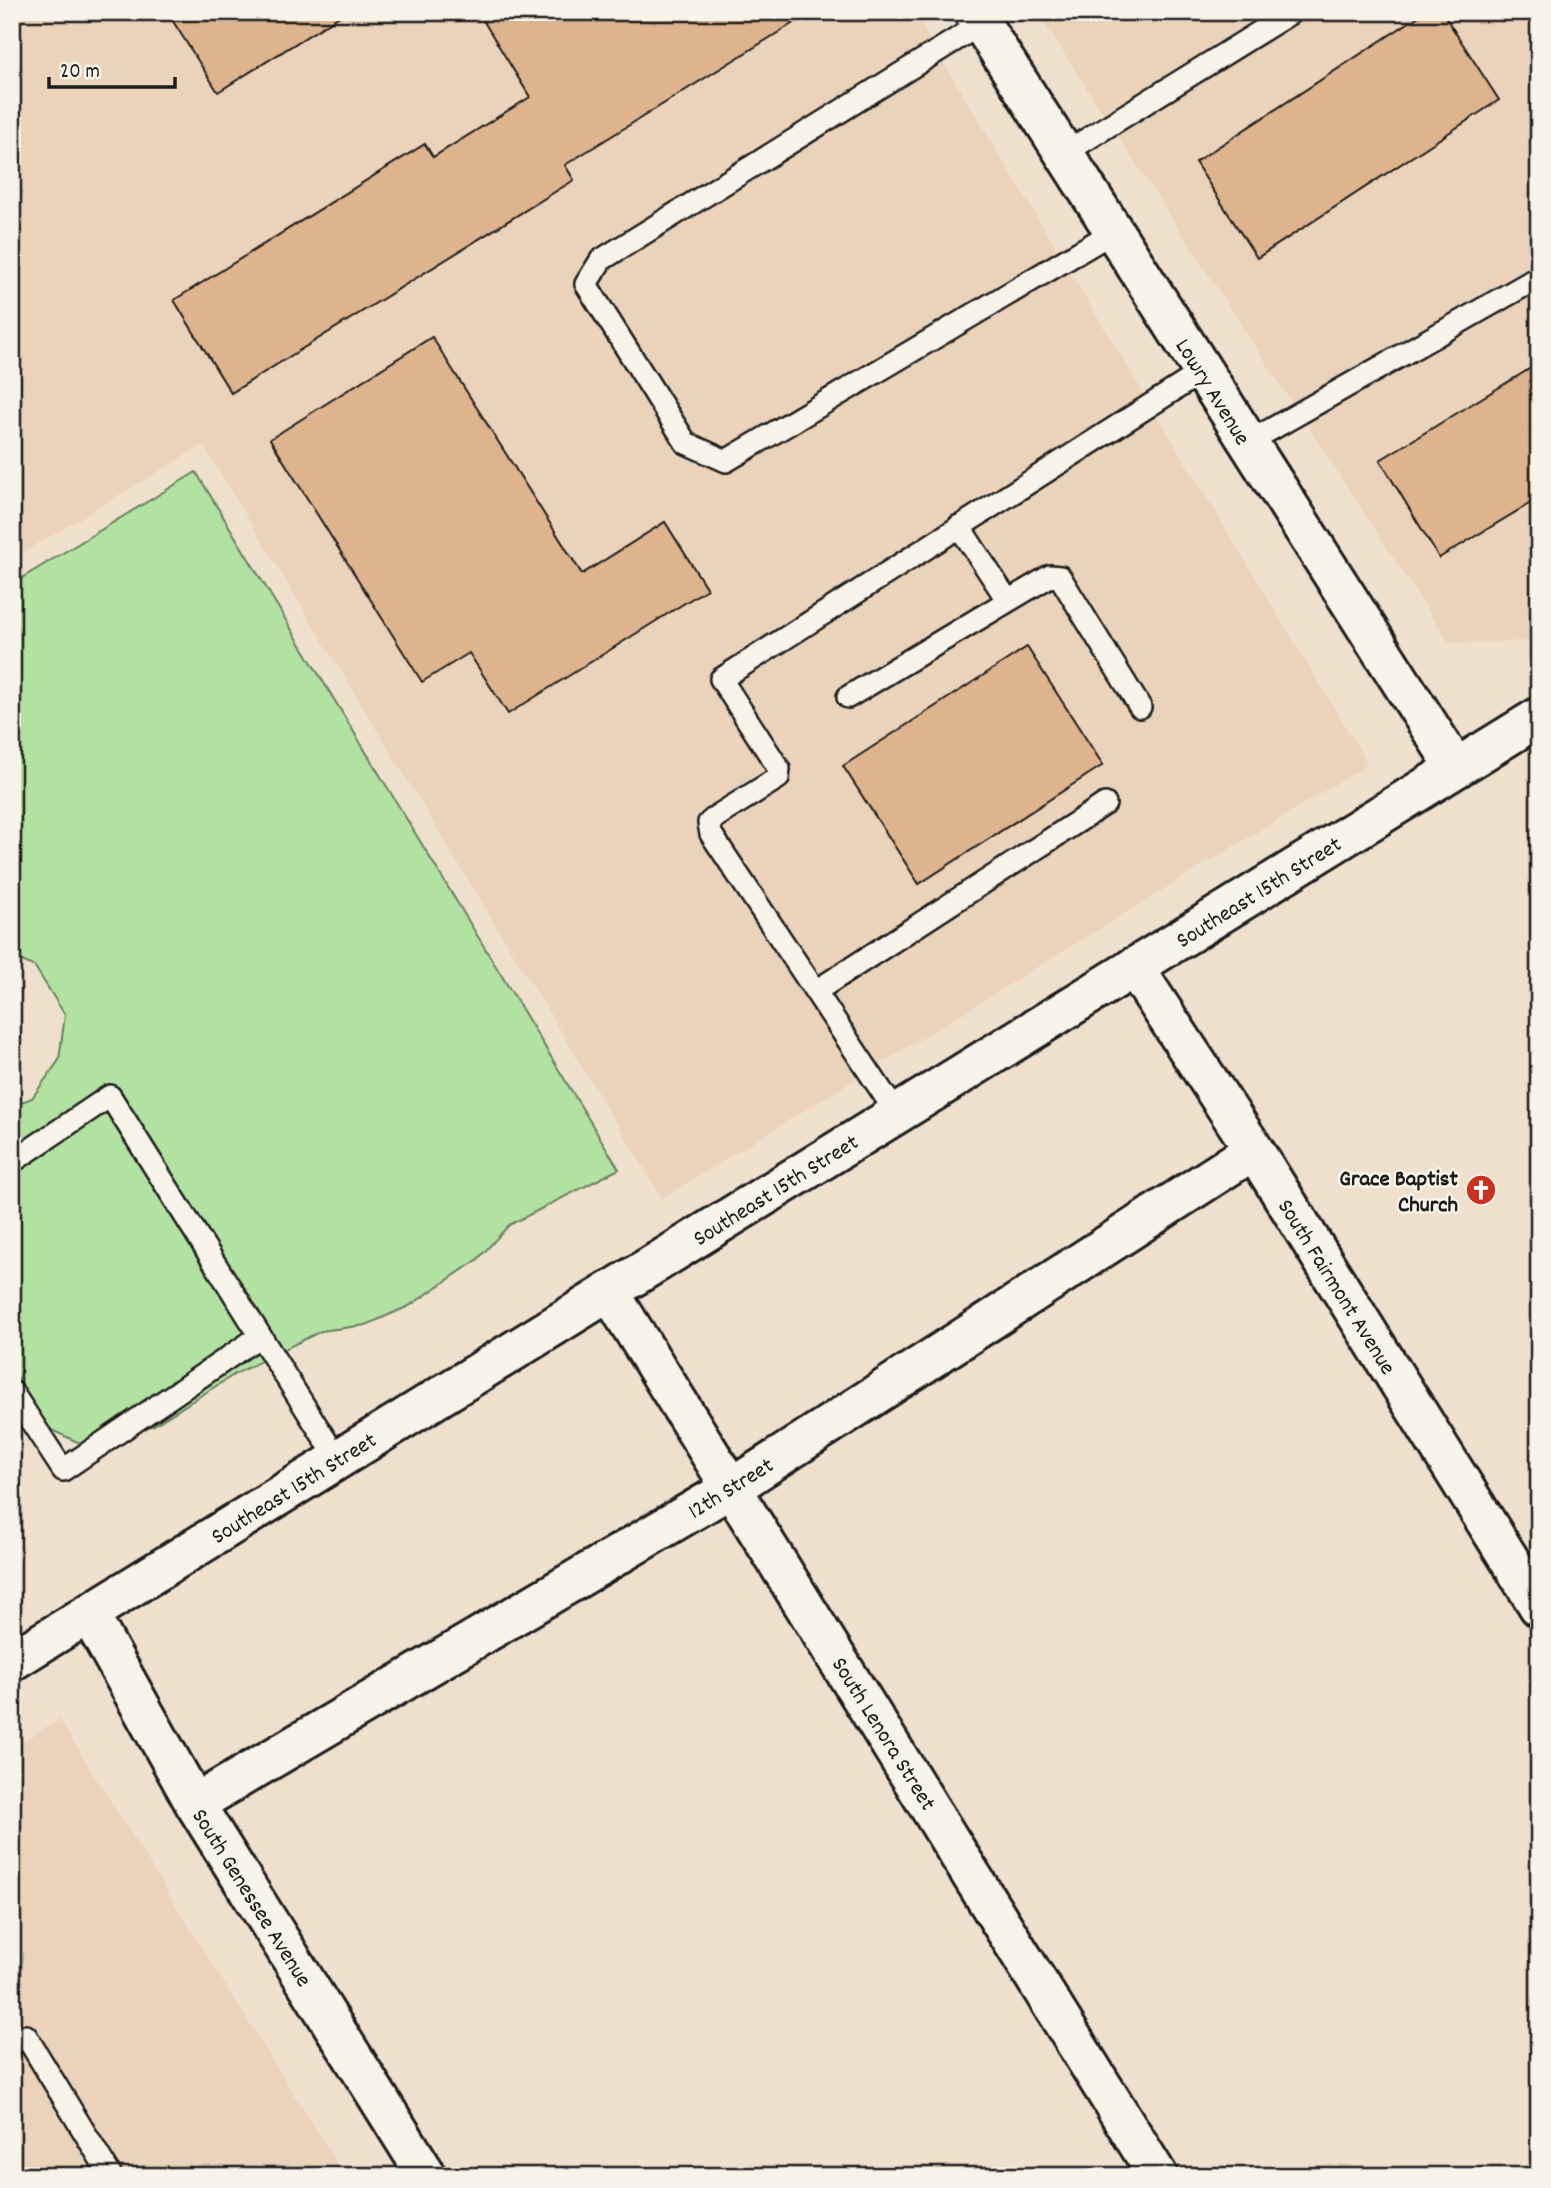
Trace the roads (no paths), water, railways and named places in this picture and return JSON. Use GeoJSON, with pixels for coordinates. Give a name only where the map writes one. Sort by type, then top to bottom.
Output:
{"type":"FeatureCollection","features":[{"type":"Feature","properties":{"kind":"street","name":"Lowry Avenue"},"geometry":{"type":"LineString","coordinates":[[978,18],[1456,768]]}},
{"type":"Feature","properties":{"kind":"street","name":"Southeast 15th Street"},"geometry":{"type":"LineString","coordinates":[[12,1661],[1539,717]]}},
{"type":"Feature","properties":{"kind":"street","name":"South Fairmont Avenue"},"geometry":{"type":"LineString","coordinates":[[1134,967],[1254,1150],[1539,1607]]}},
{"type":"Feature","properties":{"kind":"street","name":"12th Street"},"geometry":{"type":"LineString","coordinates":[[195,1804],[733,1487],[1254,1150]]}},
{"type":"Feature","properties":{"kind":"street","name":"South Lenora Street"},"geometry":{"type":"LineString","coordinates":[[610,1291],[1158,2176]]}},
{"type":"Feature","properties":{"kind":"street","name":"South Genessee Avenue"},"geometry":{"type":"LineString","coordinates":[[89,1614],[195,1804],[427,2176]]}},
{"type":"Feature","properties":{"kind":"lane"},"geometry":{"type":"LineString","coordinates":[[1063,153],[1292,12]]}},
{"type":"Feature","properties":{"kind":"lane"},"geometry":{"type":"LineString","coordinates":[[978,18],[601,261],[586,284],[686,443],[726,461],[1113,232]]}},
{"type":"Feature","properties":{"kind":"lane"},"geometry":{"type":"LineString","coordinates":[[1247,443],[1539,277]]}},
{"type":"Feature","properties":{"kind":"lane"},"geometry":{"type":"LineString","coordinates":[[897,1114],[711,834],[709,823],[778,778],[779,769],[721,679],[1202,372]]}},
{"type":"Feature","properties":{"kind":"lane"},"geometry":{"type":"LineString","coordinates":[[959,526],[1009,601]]}},
{"type":"Feature","properties":{"kind":"lane"},"geometry":{"type":"LineString","coordinates":[[848,697],[1050,576],[1060,577],[1140,707]]}},
{"type":"Feature","properties":{"kind":"lane"},"geometry":{"type":"LineString","coordinates":[[816,991],[1105,804]]}},
{"type":"Feature","properties":{"kind":"lane"},"geometry":{"type":"LineString","coordinates":[[12,1162],[110,1096],[338,1460]]}},
{"type":"Feature","properties":{"kind":"lane"},"geometry":{"type":"LineString","coordinates":[[12,1392],[62,1470],[260,1336]]}},
{"type":"Feature","properties":{"kind":"lane"},"geometry":{"type":"LineString","coordinates":[[12,2044],[26,2036],[111,2176]]}},
{"type":"Feature","properties":{"kind":"place","name":"Grace Baptist Church"},"geometry":{"type":"Point","coordinates":[1481,1190]}}]}
